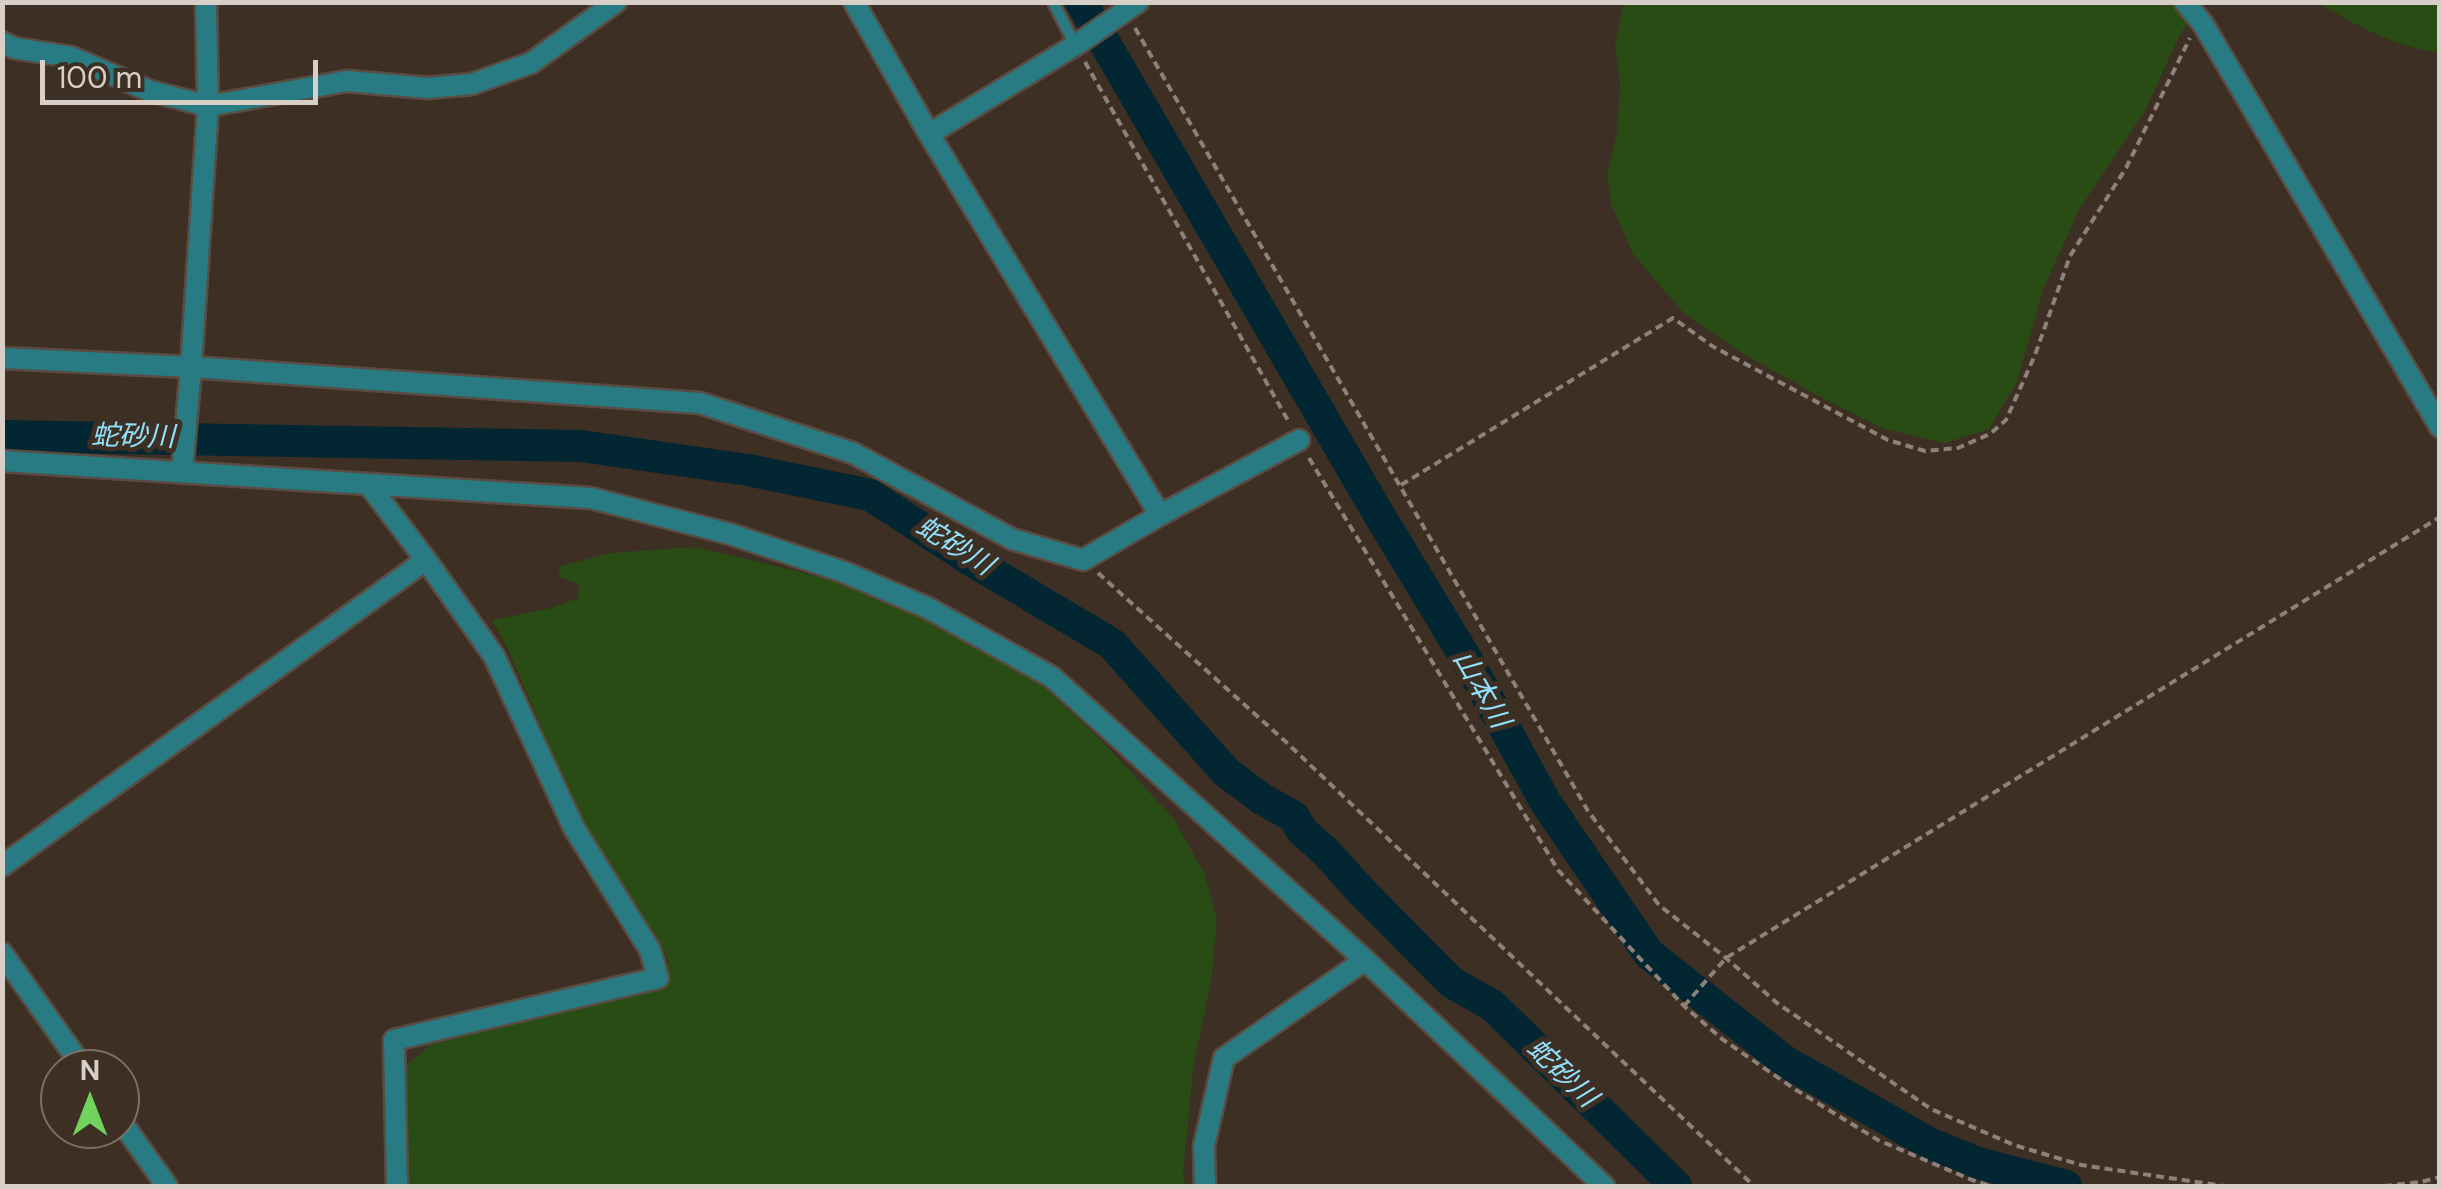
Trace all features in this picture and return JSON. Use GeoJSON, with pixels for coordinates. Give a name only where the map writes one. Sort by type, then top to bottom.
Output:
{"type":"FeatureCollection","features":[{"type":"Feature","properties":{"kind":"street"},"geometry":{"type":"LineString","coordinates":[[182,472],[208,106],[206,2]]}},
{"type":"Feature","properties":{"kind":"street"},"geometry":{"type":"LineString","coordinates":[[2,42],[14,48],[71,57],[150,91],[208,106],[347,80],[428,88],[472,84],[531,63],[616,2]]}},
{"type":"Feature","properties":{"kind":"street"},"geometry":{"type":"LineString","coordinates":[[854,2],[929,134],[1160,515]]}},
{"type":"Feature","properties":{"kind":"street"},"geometry":{"type":"LineString","coordinates":[[2185,2],[2203,24],[2440,428]]}},
{"type":"Feature","properties":{"kind":"street"},"geometry":{"type":"LineString","coordinates":[[929,134],[1127,10]]}},
{"type":"Feature","properties":{"kind":"street"},"geometry":{"type":"LineString","coordinates":[[2,358],[191,366],[700,403],[852,453],[1012,539],[1083,560],[1299,440]]}},
{"type":"Feature","properties":{"kind":"street"},"geometry":{"type":"LineString","coordinates":[[2,461],[591,498],[730,534],[844,572],[928,608],[1052,677],[1364,960],[1604,1186]]}},
{"type":"Feature","properties":{"kind":"street"},"geometry":{"type":"LineString","coordinates":[[369,485],[494,656],[574,828],[650,950],[658,978],[394,1040],[397,1186]]}},
{"type":"Feature","properties":{"kind":"street"},"geometry":{"type":"LineString","coordinates":[[2,866],[426,560]]}},
{"type":"Feature","properties":{"kind":"street"},"geometry":{"type":"LineString","coordinates":[[2,954],[70,1049]]}},
{"type":"Feature","properties":{"kind":"street"},"geometry":{"type":"LineString","coordinates":[[1205,1186],[1204,1146],[1224,1058],[1364,960]]}},
{"type":"Feature","properties":{"kind":"street"},"geometry":{"type":"LineString","coordinates":[[140,1148],[167,1186]]}},
{"type":"Feature","properties":{"kind":"lane"},"geometry":{"type":"LineString","coordinates":[[1052,2],[1077,44]]}},
{"type":"Feature","properties":{"kind":"path"},"geometry":{"type":"LineString","coordinates":[[1127,10],[1588,812],[1659,904],[1778,1003],[1931,1109],[2014,1145],[2080,1165],[2224,1186]]}},
{"type":"Feature","properties":{"kind":"path"},"geometry":{"type":"LineString","coordinates":[[1401,485],[1673,318],[1712,346],[1888,440],[1925,451],[1958,448],[1990,434],[2006,420],[2070,256],[2126,168],[2187,41],[2203,24]]}},
{"type":"Feature","properties":{"kind":"path"},"geometry":{"type":"LineString","coordinates":[[1077,44],[1299,440],[1558,870],[1684,1006],[1722,1039],[1878,1140],[1992,1186]]}},
{"type":"Feature","properties":{"kind":"path"},"geometry":{"type":"LineString","coordinates":[[1684,1006],[1726,958],[2440,517]]}},
{"type":"Feature","properties":{"kind":"path"},"geometry":{"type":"LineString","coordinates":[[1083,560],[1286,742],[1754,1186]]}},
{"type":"Feature","properties":{"kind":"path"},"geometry":{"type":"LineString","coordinates":[[2384,1186],[2440,1176]]}},
{"type":"Feature","properties":{"kind":"green space"},"geometry":{"type":"Polygon","coordinates":[[[1624,3],[2204,3],[2180,34],[2145,111],[2080,208],[2044,287],[2017,382],[1989,429],[1945,443],[1884,429],[1740,352],[1682,311],[1633,254],[1611,204],[1607,175],[1617,133],[1620,83],[1615,45],[1624,3]]]}},
{"type":"Feature","properties":{"kind":"green space"},"geometry":{"type":"Polygon","coordinates":[[[2318,3],[2439,3],[2439,53],[2391,40],[2318,3]]]}},
{"type":"Feature","properties":{"kind":"green space"},"geometry":{"type":"Polygon","coordinates":[[[695,547],[931,608],[1033,676],[1108,747],[1174,819],[1204,873],[1217,918],[1212,976],[1193,1069],[1183,1175],[1186,1186],[406,1186],[398,1073],[430,1045],[645,989],[669,963],[659,940],[583,825],[492,620],[552,608],[578,598],[579,584],[558,576],[561,566],[610,553],[695,547]]]}},
{"type":"Feature","properties":{"kind":"waterway","name":"山本川"},"geometry":{"type":"LineString","coordinates":[[1081,2],[1467,660],[1546,803],[1649,954],[1786,1062],[1929,1143],[1978,1163],[2066,1186]]}},
{"type":"Feature","properties":{"kind":"waterway","name":"蛇砂川"},"geometry":{"type":"LineString","coordinates":[[2,436],[581,446],[748,470],[870,495],[1112,644],[1226,772],[1294,817],[1302,831],[1451,982],[1493,1006],[1676,1186]]}}]}
